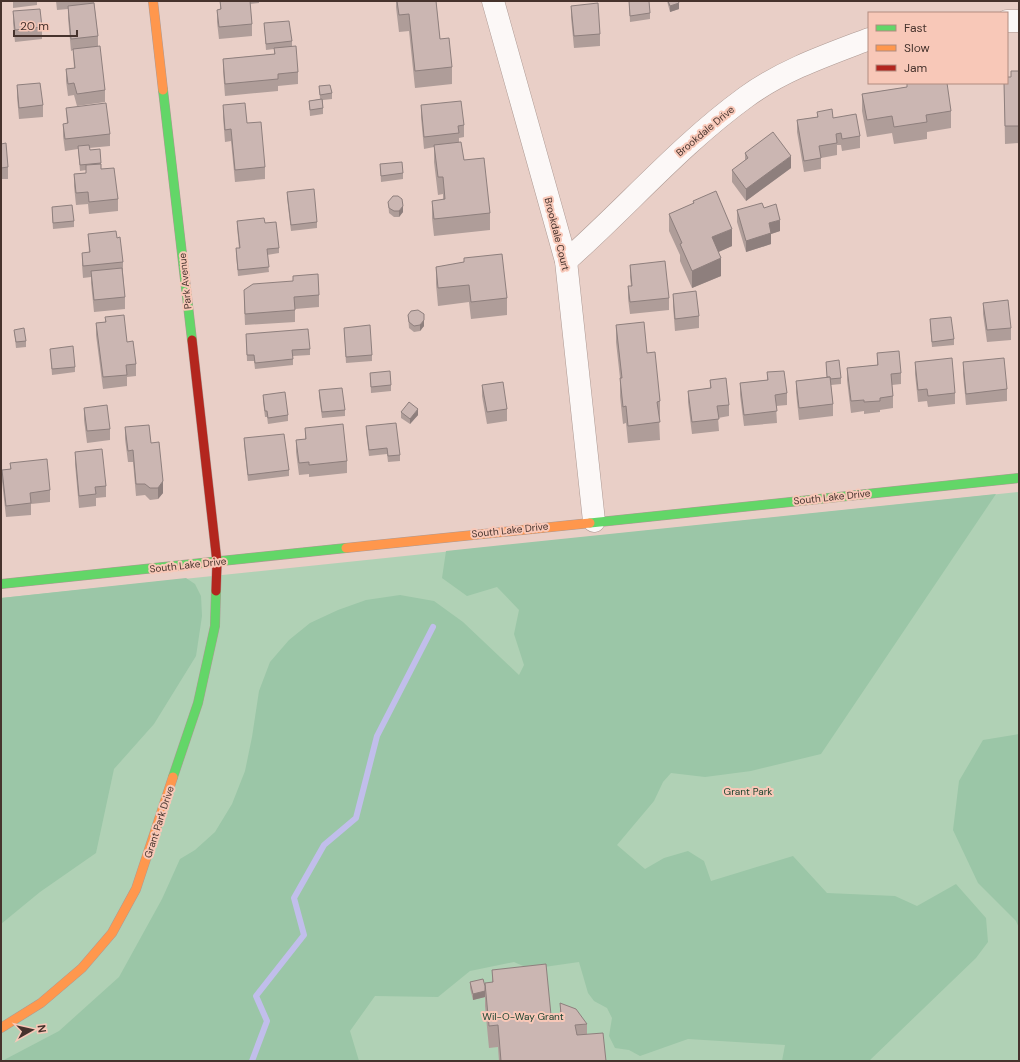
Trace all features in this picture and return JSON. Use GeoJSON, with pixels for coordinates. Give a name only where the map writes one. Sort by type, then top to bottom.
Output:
{"type":"FeatureCollection","features":[{"type":"Feature","properties":{"kind":"street","name":"Park Avenue"},"geometry":{"type":"LineString","coordinates":[[153,1],[217,562]]}},
{"type":"Feature","properties":{"kind":"street","name":"Brookdale Court"},"geometry":{"type":"LineString","coordinates":[[493,1],[566,261],[594,521]]}},
{"type":"Feature","properties":{"kind":"street"},"geometry":{"type":"LineString","coordinates":[[1008,21],[1019,21]]}},
{"type":"Feature","properties":{"kind":"street","name":"Brookdale Drive"},"geometry":{"type":"LineString","coordinates":[[566,261],[599,232],[683,148],[746,96],[803,64],[868,39]]}},
{"type":"Feature","properties":{"kind":"street","name":"South Lake Drive"},"geometry":{"type":"LineString","coordinates":[[1,584],[594,521],[1019,478]]}},
{"type":"Feature","properties":{"kind":"street","name":"Grant Park Drive"},"geometry":{"type":"LineString","coordinates":[[1,1028],[41,1002],[82,968],[112,933],[136,889],[198,703],[215,626],[217,562]]}},
{"type":"Feature","properties":{"kind":"green space","name":"Grant Park"},"geometry":{"type":"Polygon","coordinates":[[[1019,492],[1019,1061],[1,1061],[1,598],[1019,492]]]}},
{"type":"Feature","properties":{"kind":"green space"},"geometry":{"type":"Polygon","coordinates":[[[996,494],[821,754],[751,771],[705,777],[671,773],[663,782],[654,801],[617,845],[645,869],[664,858],[688,851],[704,861],[711,881],[793,856],[827,893],[895,896],[917,906],[956,884],[986,918],[988,942],[976,958],[869,1061],[782,1061],[785,1045],[688,1039],[640,1056],[629,1050],[615,1048],[609,1036],[612,1018],[607,1008],[594,1001],[588,993],[579,962],[530,969],[514,962],[470,971],[438,997],[375,996],[350,1031],[359,1061],[2,1061],[59,1031],[119,977],[162,899],[180,859],[195,850],[215,832],[232,804],[245,771],[259,691],[270,662],[289,640],[310,623],[338,610],[366,600],[400,595],[434,601],[463,622],[519,675],[524,665],[514,634],[519,610],[497,587],[467,596],[442,578],[446,551],[996,494]]]}},
{"type":"Feature","properties":{"kind":"green space"},"geometry":{"type":"Polygon","coordinates":[[[186,578],[195,584],[201,596],[202,616],[196,656],[154,724],[114,769],[96,853],[40,892],[1,924],[1,598],[186,578]]]}},
{"type":"Feature","properties":{"kind":"green space"},"geometry":{"type":"Polygon","coordinates":[[[1019,734],[1019,928],[1016,921],[978,883],[953,830],[959,781],[983,740],[1019,734]]]}},
{"type":"Feature","properties":{"kind":"building"},"geometry":{"type":"Polygon","coordinates":[[[220,1],[250,1],[252,24],[219,27],[217,10],[221,9],[220,1]]]}},
{"type":"Feature","properties":{"kind":"building"},"geometry":{"type":"Polygon","coordinates":[[[397,1],[436,1],[440,39],[449,38],[452,67],[415,71],[409,14],[399,15],[397,1]]]}},
{"type":"Feature","properties":{"kind":"building"},"geometry":{"type":"Polygon","coordinates":[[[629,1],[649,1],[650,13],[630,16],[629,1]]]}},
{"type":"Feature","properties":{"kind":"building"},"geometry":{"type":"Polygon","coordinates":[[[668,1],[678,1],[679,3],[670,6],[668,1]]]}},
{"type":"Feature","properties":{"kind":"building"},"geometry":{"type":"Polygon","coordinates":[[[94,3],[98,36],[71,39],[68,6],[94,3]]]}},
{"type":"Feature","properties":{"kind":"building"},"geometry":{"type":"Polygon","coordinates":[[[598,3],[600,34],[574,36],[571,6],[598,3]]]}},
{"type":"Feature","properties":{"kind":"building"},"geometry":{"type":"Polygon","coordinates":[[[40,9],[42,27],[15,30],[13,11],[40,9]]]}},
{"type":"Feature","properties":{"kind":"building"},"geometry":{"type":"Polygon","coordinates":[[[289,21],[292,41],[266,44],[264,23],[289,21]]]}},
{"type":"Feature","properties":{"kind":"building"},"geometry":{"type":"Polygon","coordinates":[[[100,46],[105,90],[77,94],[74,83],[68,84],[66,69],[75,68],[73,49],[100,46]]]}},
{"type":"Feature","properties":{"kind":"building"},"geometry":{"type":"Polygon","coordinates":[[[296,46],[298,72],[278,74],[278,79],[225,84],[223,59],[275,54],[274,48],[296,46]]]}},
{"type":"Feature","properties":{"kind":"building"},"geometry":{"type":"Polygon","coordinates":[[[1011,71],[1019,71],[1019,126],[1005,126],[1004,84],[1008,84],[1008,77],[1011,77],[1011,71]]]}},
{"type":"Feature","properties":{"kind":"building"},"geometry":{"type":"Polygon","coordinates":[[[40,83],[43,105],[19,108],[17,85],[40,83]]]}},
{"type":"Feature","properties":{"kind":"building"},"geometry":{"type":"Polygon","coordinates":[[[907,84],[947,84],[951,111],[926,115],[927,122],[894,127],[892,116],[867,120],[862,94],[907,87],[907,84]]]}},
{"type":"Feature","properties":{"kind":"building"},"geometry":{"type":"Polygon","coordinates":[[[330,85],[332,93],[320,95],[319,86],[330,85]]]}},
{"type":"Feature","properties":{"kind":"building"},"geometry":{"type":"Polygon","coordinates":[[[322,99],[323,108],[310,110],[309,101],[322,99]]]}},
{"type":"Feature","properties":{"kind":"building"},"geometry":{"type":"Polygon","coordinates":[[[461,101],[464,125],[458,126],[459,133],[424,137],[421,105],[461,101]]]}},
{"type":"Feature","properties":{"kind":"building"},"geometry":{"type":"Polygon","coordinates":[[[106,103],[110,134],[65,139],[63,124],[68,123],[66,108],[106,103]]]}},
{"type":"Feature","properties":{"kind":"building"},"geometry":{"type":"Polygon","coordinates":[[[245,103],[247,123],[261,122],[265,167],[235,170],[231,129],[225,130],[223,105],[245,103]]]}},
{"type":"Feature","properties":{"kind":"building"},"geometry":{"type":"Polygon","coordinates":[[[832,109],[833,118],[856,114],[860,136],[842,139],[841,133],[836,134],[837,143],[819,146],[821,158],[804,161],[797,120],[818,117],[817,112],[832,109]]]}},
{"type":"Feature","properties":{"kind":"building"},"geometry":{"type":"Polygon","coordinates":[[[773,132],[791,156],[746,189],[732,170],[748,158],[745,153],[773,132]]]}},
{"type":"Feature","properties":{"kind":"building"},"geometry":{"type":"Polygon","coordinates":[[[461,142],[464,160],[484,158],[490,213],[434,219],[432,201],[445,199],[443,177],[438,177],[434,145],[461,142]]]}},
{"type":"Feature","properties":{"kind":"building"},"geometry":{"type":"Polygon","coordinates":[[[6,143],[8,167],[1,168],[1,144],[6,143]]]}},
{"type":"Feature","properties":{"kind":"building"},"geometry":{"type":"Polygon","coordinates":[[[89,145],[90,150],[100,149],[101,163],[80,165],[78,146],[89,145]]]}},
{"type":"Feature","properties":{"kind":"building"},"geometry":{"type":"Polygon","coordinates":[[[402,162],[403,173],[381,176],[380,164],[402,162]]]}},
{"type":"Feature","properties":{"kind":"building"},"geometry":{"type":"Polygon","coordinates":[[[101,164],[101,169],[114,168],[118,199],[89,202],[88,192],[76,193],[74,174],[86,173],[86,165],[101,164]]]}},
{"type":"Feature","properties":{"kind":"building"},"geometry":{"type":"Polygon","coordinates":[[[314,189],[317,222],[291,225],[287,192],[314,189]]]}},
{"type":"Feature","properties":{"kind":"building"},"geometry":{"type":"Polygon","coordinates":[[[716,191],[732,229],[712,237],[721,258],[692,271],[680,244],[682,243],[669,214],[716,191]]]}},
{"type":"Feature","properties":{"kind":"building"},"geometry":{"type":"Polygon","coordinates":[[[393,196],[398,196],[402,199],[403,206],[399,211],[394,211],[389,208],[388,202],[393,196]]]}},
{"type":"Feature","properties":{"kind":"building"},"geometry":{"type":"Polygon","coordinates":[[[762,203],[764,208],[776,204],[780,220],[769,223],[771,233],[746,241],[737,210],[762,203]]]}},
{"type":"Feature","properties":{"kind":"building"},"geometry":{"type":"Polygon","coordinates":[[[72,205],[74,221],[53,223],[52,207],[72,205]]]}},
{"type":"Feature","properties":{"kind":"building"},"geometry":{"type":"Polygon","coordinates":[[[264,218],[265,223],[276,222],[279,248],[267,249],[269,267],[238,270],[236,248],[240,248],[237,221],[264,218]]]}},
{"type":"Feature","properties":{"kind":"building"},"geometry":{"type":"Polygon","coordinates":[[[116,231],[117,238],[120,237],[123,262],[83,266],[82,253],[90,252],[88,234],[116,231]]]}},
{"type":"Feature","properties":{"kind":"building"},"geometry":{"type":"Polygon","coordinates":[[[502,254],[507,298],[471,302],[469,285],[438,288],[436,267],[464,262],[464,258],[502,254]]]}},
{"type":"Feature","properties":{"kind":"building"},"geometry":{"type":"Polygon","coordinates":[[[665,261],[669,298],[630,302],[628,286],[632,286],[630,265],[665,261]]]}},
{"type":"Feature","properties":{"kind":"building"},"geometry":{"type":"Polygon","coordinates":[[[122,268],[125,297],[94,300],[91,271],[122,268]]]}},
{"type":"Feature","properties":{"kind":"building"},"geometry":{"type":"Polygon","coordinates":[[[318,274],[319,295],[294,297],[295,310],[245,314],[244,290],[253,284],[293,281],[293,276],[318,274]]]}},
{"type":"Feature","properties":{"kind":"building"},"geometry":{"type":"Polygon","coordinates":[[[696,291],[699,316],[675,319],[673,294],[696,291]]]}},
{"type":"Feature","properties":{"kind":"building"},"geometry":{"type":"Polygon","coordinates":[[[1008,300],[1011,328],[987,330],[983,303],[1008,300]]]}},
{"type":"Feature","properties":{"kind":"building"},"geometry":{"type":"Polygon","coordinates":[[[418,310],[424,314],[424,320],[420,325],[414,326],[409,322],[408,315],[411,311],[418,310]]]}},
{"type":"Feature","properties":{"kind":"building"},"geometry":{"type":"Polygon","coordinates":[[[124,315],[127,342],[133,341],[136,364],[126,365],[127,375],[103,377],[96,323],[106,322],[105,317],[124,315]]]}},
{"type":"Feature","properties":{"kind":"building"},"geometry":{"type":"Polygon","coordinates":[[[951,317],[954,339],[932,342],[930,319],[951,317]]]}},
{"type":"Feature","properties":{"kind":"building"},"geometry":{"type":"Polygon","coordinates":[[[644,322],[647,353],[655,352],[660,401],[657,402],[660,422],[628,426],[626,406],[623,407],[620,378],[622,378],[616,325],[644,322]]]}},
{"type":"Feature","properties":{"kind":"building"},"geometry":{"type":"Polygon","coordinates":[[[370,325],[372,355],[346,357],[344,328],[370,325]]]}},
{"type":"Feature","properties":{"kind":"building"},"geometry":{"type":"Polygon","coordinates":[[[24,328],[26,341],[16,342],[14,330],[24,328]]]}},
{"type":"Feature","properties":{"kind":"building"},"geometry":{"type":"Polygon","coordinates":[[[308,329],[310,349],[292,350],[293,359],[255,363],[254,355],[247,355],[246,334],[308,329]]]}},
{"type":"Feature","properties":{"kind":"building"},"geometry":{"type":"Polygon","coordinates":[[[73,346],[75,367],[52,369],[50,349],[73,346]]]}},
{"type":"Feature","properties":{"kind":"building"},"geometry":{"type":"Polygon","coordinates":[[[899,351],[901,373],[891,374],[893,396],[880,398],[880,401],[851,401],[847,368],[878,365],[877,353],[899,351]]]}},
{"type":"Feature","properties":{"kind":"building"},"geometry":{"type":"Polygon","coordinates":[[[952,358],[955,393],[928,396],[927,389],[918,390],[915,362],[952,358]]]}},
{"type":"Feature","properties":{"kind":"building"},"geometry":{"type":"Polygon","coordinates":[[[1004,358],[1007,389],[966,394],[963,362],[1004,358]]]}},
{"type":"Feature","properties":{"kind":"building"},"geometry":{"type":"Polygon","coordinates":[[[839,360],[841,378],[830,379],[830,377],[827,377],[826,362],[839,360]]]}},
{"type":"Feature","properties":{"kind":"building"},"geometry":{"type":"Polygon","coordinates":[[[390,371],[391,385],[371,387],[370,373],[390,371]]]}},
{"type":"Feature","properties":{"kind":"building"},"geometry":{"type":"Polygon","coordinates":[[[784,371],[787,393],[775,395],[777,411],[744,415],[740,383],[768,380],[767,372],[784,371]]]}},
{"type":"Feature","properties":{"kind":"building"},"geometry":{"type":"Polygon","coordinates":[[[830,377],[833,404],[799,408],[796,381],[830,377]]]}},
{"type":"Feature","properties":{"kind":"building"},"geometry":{"type":"Polygon","coordinates":[[[726,378],[729,405],[717,406],[719,419],[692,422],[688,391],[711,388],[710,380],[726,378]]]}},
{"type":"Feature","properties":{"kind":"building"},"geometry":{"type":"Polygon","coordinates":[[[503,382],[507,409],[487,412],[482,385],[503,382]]]}},
{"type":"Feature","properties":{"kind":"building"},"geometry":{"type":"Polygon","coordinates":[[[342,388],[345,410],[322,412],[319,390],[342,388]]]}},
{"type":"Feature","properties":{"kind":"building"},"geometry":{"type":"Polygon","coordinates":[[[285,392],[288,415],[268,418],[267,411],[265,411],[263,395],[285,392]]]}},
{"type":"Feature","properties":{"kind":"building"},"geometry":{"type":"Polygon","coordinates":[[[409,402],[418,409],[410,419],[401,412],[409,402]]]}},
{"type":"Feature","properties":{"kind":"building"},"geometry":{"type":"Polygon","coordinates":[[[107,405],[110,429],[87,431],[84,408],[107,405]]]}},
{"type":"Feature","properties":{"kind":"building"},"geometry":{"type":"Polygon","coordinates":[[[396,423],[400,455],[388,456],[387,448],[369,450],[366,426],[396,423]]]}},
{"type":"Feature","properties":{"kind":"building"},"geometry":{"type":"Polygon","coordinates":[[[343,424],[347,461],[309,465],[309,462],[299,463],[296,440],[306,439],[305,428],[343,424]]]}},
{"type":"Feature","properties":{"kind":"building"},"geometry":{"type":"Polygon","coordinates":[[[149,425],[151,443],[159,442],[163,481],[158,488],[150,488],[145,484],[136,484],[133,450],[128,451],[125,427],[149,425]]]}},
{"type":"Feature","properties":{"kind":"building"},"geometry":{"type":"Polygon","coordinates":[[[284,434],[289,470],[248,475],[244,438],[284,434]]]}},
{"type":"Feature","properties":{"kind":"building"},"geometry":{"type":"Polygon","coordinates":[[[102,449],[106,486],[95,487],[96,494],[79,496],[75,452],[102,449]]]}},
{"type":"Feature","properties":{"kind":"building"},"geometry":{"type":"Polygon","coordinates":[[[47,459],[50,490],[30,493],[31,503],[6,506],[2,470],[11,469],[10,463],[47,459]]]}},
{"type":"Feature","properties":{"kind":"building"},"geometry":{"type":"Polygon","coordinates":[[[546,964],[551,1015],[561,1014],[560,1003],[576,1009],[587,1024],[575,1025],[577,1035],[603,1033],[606,1061],[501,1061],[498,1025],[489,1026],[485,983],[493,982],[492,970],[546,964]]]}},
{"type":"Feature","properties":{"kind":"building"},"geometry":{"type":"Polygon","coordinates":[[[483,979],[485,991],[473,994],[470,982],[483,979]]]}},
{"type":"Feature","properties":{"kind":"waterway"},"geometry":{"type":"LineString","coordinates":[[252,1061],[267,1021],[256,996],[304,935],[294,898],[324,845],[356,818],[377,736],[433,627]]}},
{"type":"Feature","properties":{"kind":"traffic: fast"},"geometry":{"type":"LineString","coordinates":[[163,90],[192,340]]}},
{"type":"Feature","properties":{"kind":"traffic: fast"},"geometry":{"type":"LineString","coordinates":[[590,523],[1019,478]]}},
{"type":"Feature","properties":{"kind":"traffic: fast"},"geometry":{"type":"LineString","coordinates":[[1,584],[346,548]]}},
{"type":"Feature","properties":{"kind":"traffic: fast"},"geometry":{"type":"LineString","coordinates":[[173,777],[198,703],[215,626],[216,591]]}},
{"type":"Feature","properties":{"kind":"traffic: slow"},"geometry":{"type":"LineString","coordinates":[[153,1],[163,90]]}},
{"type":"Feature","properties":{"kind":"traffic: slow"},"geometry":{"type":"LineString","coordinates":[[346,548],[590,523]]}},
{"type":"Feature","properties":{"kind":"traffic: slow"},"geometry":{"type":"LineString","coordinates":[[1,1028],[41,1003],[82,968],[112,933],[136,889],[173,777]]}},
{"type":"Feature","properties":{"kind":"traffic: jam"},"geometry":{"type":"LineString","coordinates":[[192,340],[217,562],[216,591]]}},
{"type":"Feature","properties":{"kind":"park label","name":"Wil-O-Way Grant"},"geometry":{"type":"Point","coordinates":[523,1016]}}]}
